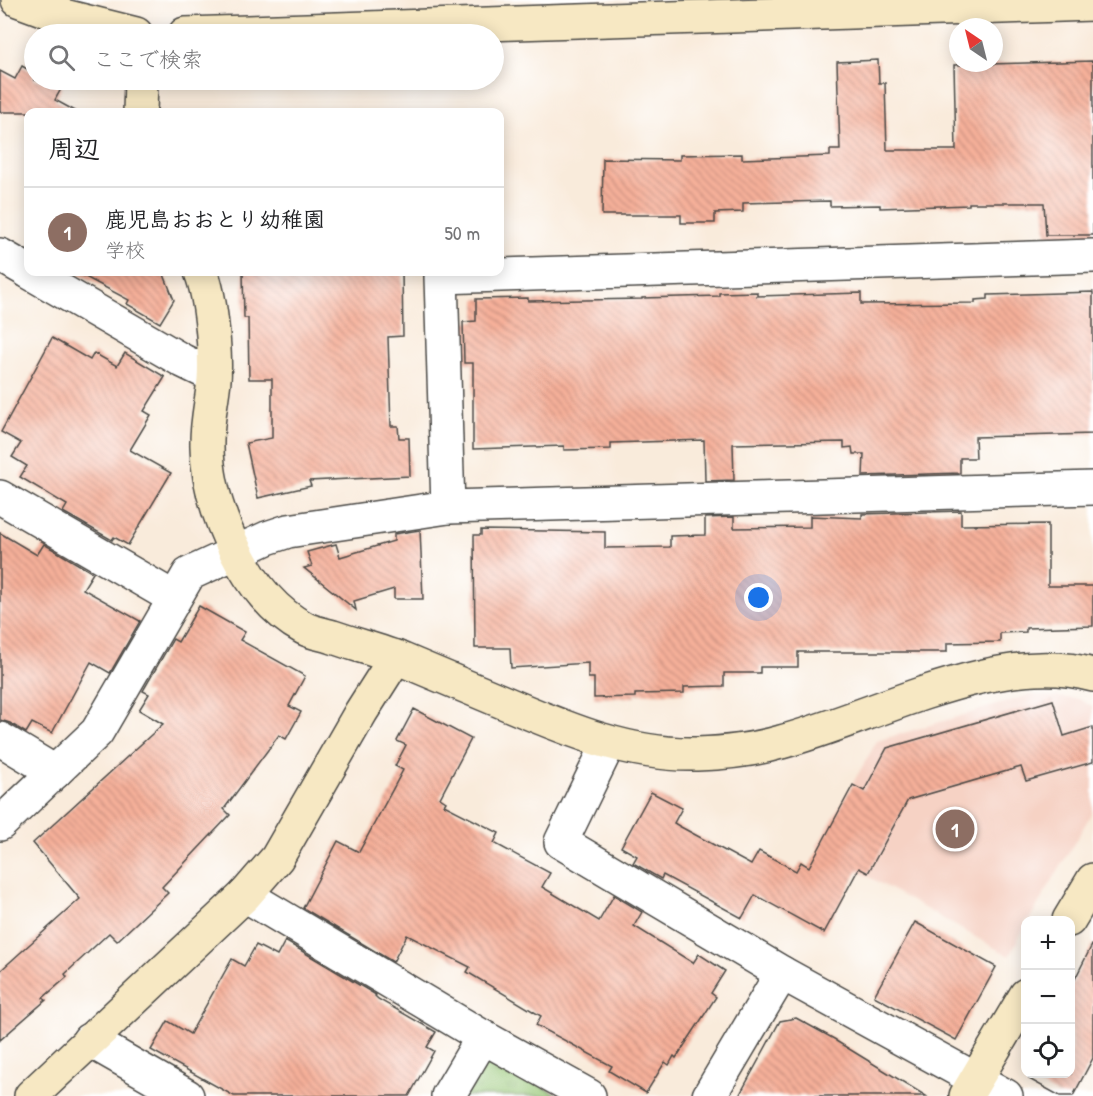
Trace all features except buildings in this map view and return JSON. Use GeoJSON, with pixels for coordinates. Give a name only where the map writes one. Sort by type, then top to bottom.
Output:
{"type":"FeatureCollection","features":[{"type":"Feature","properties":{"kind":"street"},"geometry":{"type":"LineString","coordinates":[[18,0],[56,14],[96,24]]}},
{"type":"Feature","properties":{"kind":"street"},"geometry":{"type":"LineString","coordinates":[[488,24],[1093,4]]}},
{"type":"Feature","properties":{"kind":"street"},"geometry":{"type":"LineString","coordinates":[[140,108],[141,90]]}},
{"type":"Feature","properties":{"kind":"street"},"geometry":{"type":"LineString","coordinates":[[0,255],[24,268]]}},
{"type":"Feature","properties":{"kind":"street"},"geometry":{"type":"LineString","coordinates":[[504,275],[1093,256]]}},
{"type":"Feature","properties":{"kind":"street"},"geometry":{"type":"LineString","coordinates":[[38,276],[183,361],[214,376]]}},
{"type":"Feature","properties":{"kind":"street"},"geometry":{"type":"LineString","coordinates":[[202,276],[211,323],[214,376],[207,441],[210,482],[235,551],[254,583],[275,607],[305,628],[396,657],[548,721],[609,743],[640,750],[694,754],[749,750],[783,742],[941,688],[1002,673],[1056,668],[1093,675]]}},
{"type":"Feature","properties":{"kind":"street"},"geometry":{"type":"LineString","coordinates":[[448,507],[441,277],[472,276]]}},
{"type":"Feature","properties":{"kind":"street"},"geometry":{"type":"LineString","coordinates":[[0,824],[97,732],[189,574],[235,551],[288,531],[448,507],[1093,488]]}},
{"type":"Feature","properties":{"kind":"street"},"geometry":{"type":"LineString","coordinates":[[0,497],[174,598]]}},
{"type":"Feature","properties":{"kind":"street"},"geometry":{"type":"LineString","coordinates":[[31,1096],[245,895],[277,858],[361,712],[396,657]]}},
{"type":"Feature","properties":{"kind":"street"},"geometry":{"type":"LineString","coordinates":[[0,739],[55,772]]}},
{"type":"Feature","properties":{"kind":"street"},"geometry":{"type":"LineString","coordinates":[[609,743],[561,842],[971,1087],[1006,1096]]}},
{"type":"Feature","properties":{"kind":"street"},"geometry":{"type":"LineString","coordinates":[[245,895],[483,1038],[589,1096]]}},
{"type":"Feature","properties":{"kind":"street"},"geometry":{"type":"LineString","coordinates":[[709,1096],[782,973]]}},
{"type":"Feature","properties":{"kind":"street"},"geometry":{"type":"LineString","coordinates":[[971,1087],[1021,1002]]}},
{"type":"Feature","properties":{"kind":"street"},"geometry":{"type":"LineString","coordinates":[[448,1096],[483,1038]]}},
{"type":"Feature","properties":{"kind":"street"},"geometry":{"type":"LineString","coordinates":[[89,1040],[188,1096]]}},
{"type":"Feature","properties":{"kind":"shaded area"},"geometry":{"type":"Polygon","coordinates":[[[1030,695],[1079,699],[1093,707],[1093,811],[1031,916],[1021,916],[1021,934],[1009,956],[816,847],[877,741],[1030,695]]]}},
{"type":"Feature","properties":{"kind":"green space"},"geometry":{"type":"Polygon","coordinates":[[[497,1060],[559,1096],[461,1096],[479,1065],[497,1060]]]}},
{"type":"Feature","properties":{"kind":"place","name":"鹿児島おおとり幼稚園"},"geometry":{"type":"Point","coordinates":[955,829]}}]}
